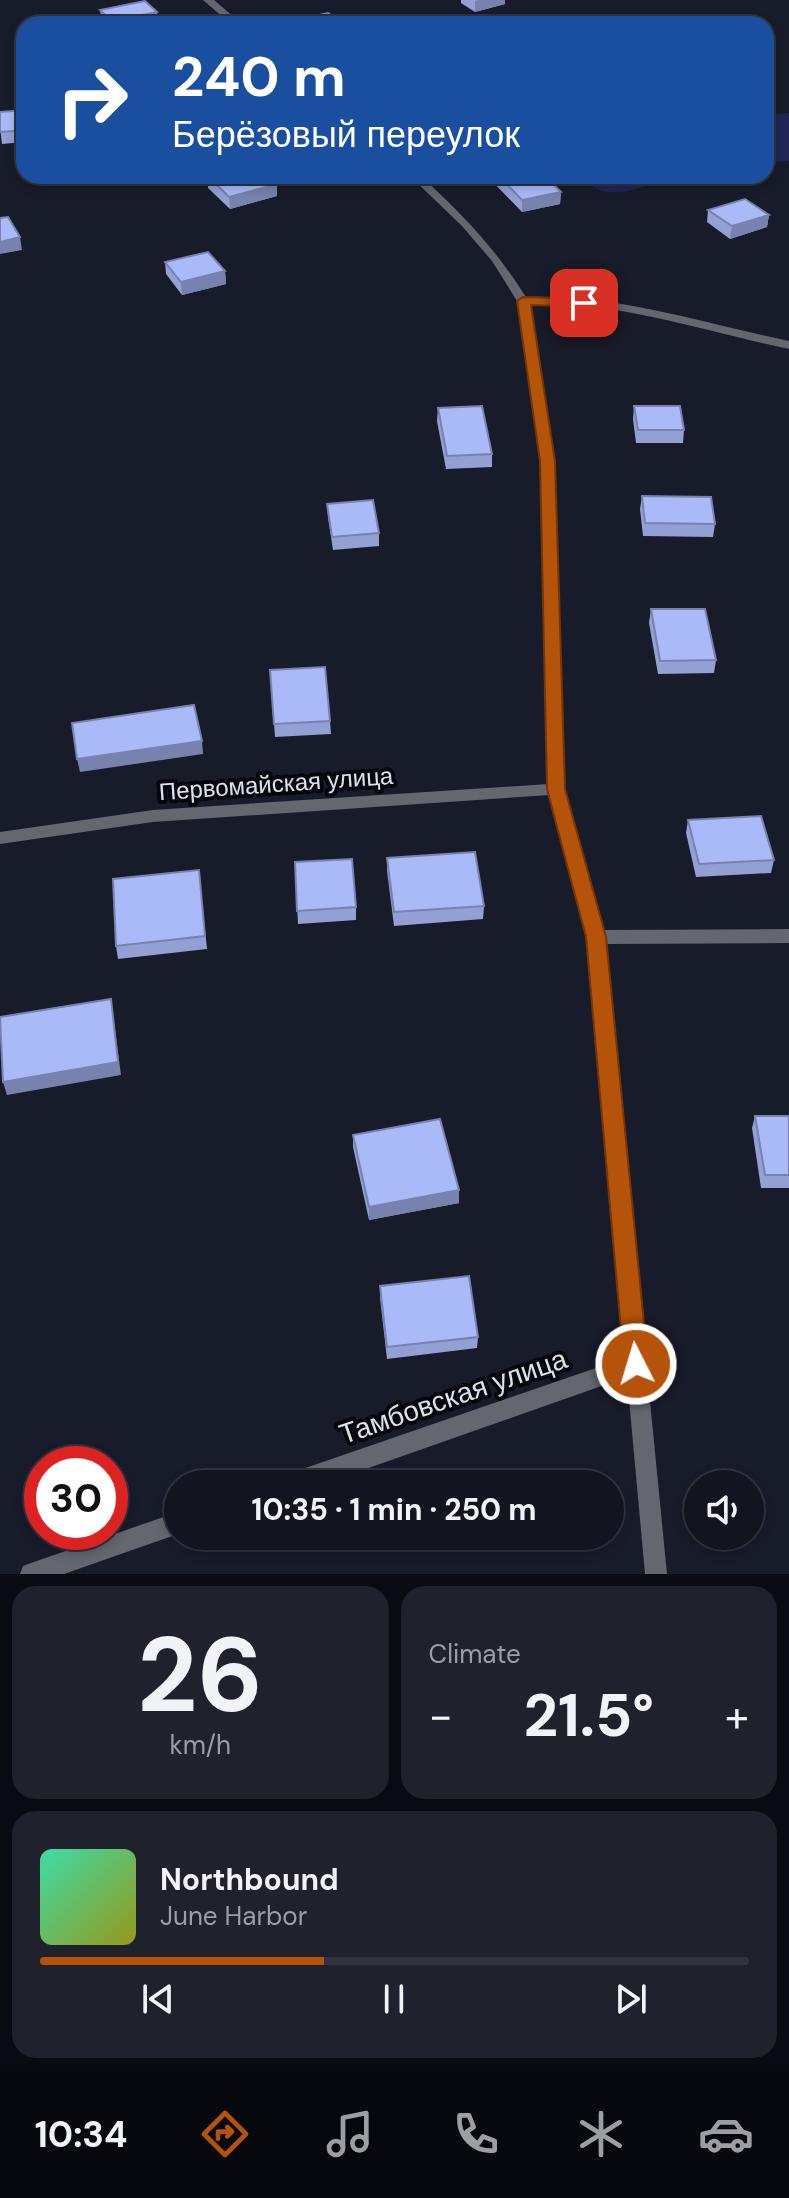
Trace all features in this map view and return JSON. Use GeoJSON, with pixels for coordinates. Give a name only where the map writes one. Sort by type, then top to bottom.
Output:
{"type":"FeatureCollection","features":[{"type":"Feature","properties":{"kind":"street"},"geometry":{"type":"LineString","coordinates":[[208,0],[227,16]]}},
{"type":"Feature","properties":{"kind":"street"},"geometry":{"type":"LineString","coordinates":[[424,184],[466,224],[496,259],[523,301],[548,461],[556,789],[596,937],[656,1574]]}},
{"type":"Feature","properties":{"kind":"street"},"geometry":{"type":"LineString","coordinates":[[523,301],[542,299],[608,305],[789,345]]}},
{"type":"Feature","properties":{"kind":"street","name":"Первомайская улица"},"geometry":{"type":"LineString","coordinates":[[0,838],[153,816],[556,789]]}},
{"type":"Feature","properties":{"kind":"street"},"geometry":{"type":"LineString","coordinates":[[596,937],[789,936]]}},
{"type":"Feature","properties":{"kind":"street","name":"Тамбовская улица"},"geometry":{"type":"LineString","coordinates":[[331,1470],[636,1364]]}},
{"type":"Feature","properties":{"kind":"street"},"geometry":{"type":"LineString","coordinates":[[31,1574],[164,1528]]}},
{"type":"Feature","properties":{"kind":"shaded area"},"geometry":{"type":"Polygon","coordinates":[[[789,113],[789,161],[774,162],[774,114],[789,113]]]}},
{"type":"Feature","properties":{"kind":"shaded area"},"geometry":{"type":"Polygon","coordinates":[[[650,184],[623,192],[600,190],[590,185],[650,184]]]}},
{"type":"Feature","properties":{"kind":"building"},"geometry":{"type":"Polygon","coordinates":[[[145,1],[157,12],[137,16],[107,16],[100,10],[145,1]]]}},
{"type":"Feature","properties":{"kind":"building"},"geometry":{"type":"Polygon","coordinates":[[[16,111],[16,131],[0,132],[0,112],[16,111]]]}},
{"type":"Feature","properties":{"kind":"building"},"geometry":{"type":"Polygon","coordinates":[[[216,184],[277,184],[229,197],[216,184]]]}},
{"type":"Feature","properties":{"kind":"building"},"geometry":{"type":"Polygon","coordinates":[[[507,184],[553,184],[561,192],[522,200],[507,184]]]}},
{"type":"Feature","properties":{"kind":"building"},"geometry":{"type":"Polygon","coordinates":[[[745,199],[769,215],[732,226],[708,210],[745,199]]]}},
{"type":"Feature","properties":{"kind":"building"},"geometry":{"type":"Polygon","coordinates":[[[8,217],[20,237],[0,242],[0,218],[8,217]]]}},
{"type":"Feature","properties":{"kind":"building"},"geometry":{"type":"Polygon","coordinates":[[[208,252],[225,271],[181,282],[165,262],[208,252]]]}},
{"type":"Feature","properties":{"kind":"building"},"geometry":{"type":"Polygon","coordinates":[[[482,406],[492,454],[447,456],[438,408],[482,406]]]}},
{"type":"Feature","properties":{"kind":"building"},"geometry":{"type":"Polygon","coordinates":[[[634,406],[680,406],[684,430],[638,430],[634,406]]]}},
{"type":"Feature","properties":{"kind":"building"},"geometry":{"type":"Polygon","coordinates":[[[642,496],[711,497],[715,524],[645,523],[642,496]]]}},
{"type":"Feature","properties":{"kind":"building"},"geometry":{"type":"Polygon","coordinates":[[[373,500],[379,533],[332,537],[327,504],[373,500]]]}},
{"type":"Feature","properties":{"kind":"building"},"geometry":{"type":"Polygon","coordinates":[[[651,609],[705,609],[716,660],[660,661],[651,609]]]}},
{"type":"Feature","properties":{"kind":"building"},"geometry":{"type":"Polygon","coordinates":[[[325,667],[330,721],[274,724],[270,670],[325,667]]]}},
{"type":"Feature","properties":{"kind":"building"},"geometry":{"type":"Polygon","coordinates":[[[194,705],[202,741],[77,759],[72,723],[194,705]]]}},
{"type":"Feature","properties":{"kind":"building"},"geometry":{"type":"Polygon","coordinates":[[[761,816],[774,860],[699,864],[688,820],[761,816]]]}},
{"type":"Feature","properties":{"kind":"building"},"geometry":{"type":"Polygon","coordinates":[[[475,852],[484,906],[394,912],[387,858],[475,852]]]}},
{"type":"Feature","properties":{"kind":"building"},"geometry":{"type":"Polygon","coordinates":[[[352,859],[356,907],[297,911],[295,862],[352,859]]]}},
{"type":"Feature","properties":{"kind":"building"},"geometry":{"type":"Polygon","coordinates":[[[199,870],[205,936],[116,946],[113,879],[199,870]]]}},
{"type":"Feature","properties":{"kind":"building"},"geometry":{"type":"Polygon","coordinates":[[[111,999],[118,1062],[3,1082],[0,1017],[111,999]]]}},
{"type":"Feature","properties":{"kind":"building"},"geometry":{"type":"Polygon","coordinates":[[[755,1116],[789,1116],[789,1175],[765,1175],[755,1116]]]}},
{"type":"Feature","properties":{"kind":"building"},"geometry":{"type":"Polygon","coordinates":[[[440,1119],[459,1190],[369,1207],[353,1135],[440,1119]]]}},
{"type":"Feature","properties":{"kind":"building"},"geometry":{"type":"Polygon","coordinates":[[[469,1276],[478,1337],[387,1347],[380,1286],[469,1276]]]}},
{"type":"Feature","properties":{"kind":"route"},"geometry":{"type":"LineString","coordinates":[[584,303],[542,299],[523,301],[548,461],[556,789],[596,937],[636,1364]]}}]}
